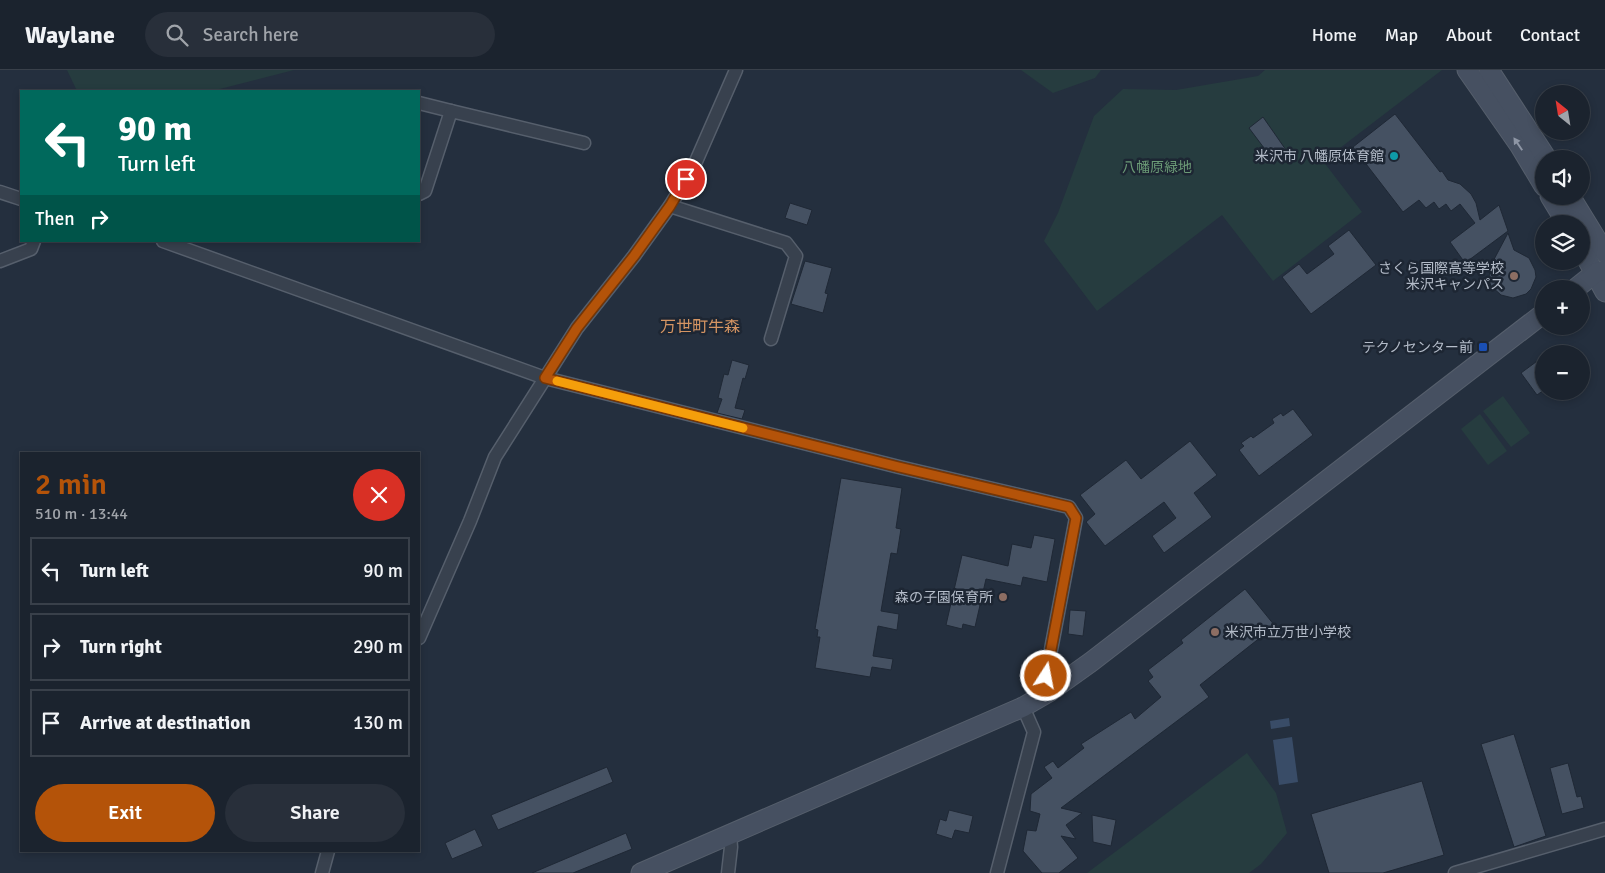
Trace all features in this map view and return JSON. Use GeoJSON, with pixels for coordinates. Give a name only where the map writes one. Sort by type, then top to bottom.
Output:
{"type":"FeatureCollection","features":[{"type":"Feature","properties":{"kind":"street"},"geometry":{"type":"LineString","coordinates":[[420,636],[466,530],[495,457],[577,328],[634,256],[670,206],[694,166],[736,70]]}},
{"type":"Feature","properties":{"kind":"street"},"geometry":{"type":"LineString","coordinates":[[1467,70],[1520,146],[1535,171]]}},
{"type":"Feature","properties":{"kind":"street"},"geometry":{"type":"LineString","coordinates":[[1490,70],[1541,150]]}},
{"type":"Feature","properties":{"kind":"street"},"geometry":{"type":"LineString","coordinates":[[420,103],[584,143]]}},
{"type":"Feature","properties":{"kind":"street"},"geometry":{"type":"LineString","coordinates":[[420,193],[425,190],[451,111]]}},
{"type":"Feature","properties":{"kind":"street"},"geometry":{"type":"LineString","coordinates":[[0,192],[20,199]]}},
{"type":"Feature","properties":{"kind":"street"},"geometry":{"type":"LineString","coordinates":[[1576,205],[1605,252],[1600,272],[1588,280]]}},
{"type":"Feature","properties":{"kind":"street"},"geometry":{"type":"LineString","coordinates":[[670,206],[786,243],[791,249],[796,256],[771,339]]}},
{"type":"Feature","properties":{"kind":"street"},"geometry":{"type":"LineString","coordinates":[[0,261],[32,249],[34,242]]}},
{"type":"Feature","properties":{"kind":"street"},"geometry":{"type":"LineString","coordinates":[[165,242],[545,378],[899,467],[1069,507],[1076,518],[1046,676],[1049,692]]}},
{"type":"Feature","properties":{"kind":"street"},"geometry":{"type":"LineString","coordinates":[[1590,259],[1600,272],[1605,292]]}},
{"type":"Feature","properties":{"kind":"street"},"geometry":{"type":"LineString","coordinates":[[641,873],[1023,707],[1049,692],[1099,656],[1535,320]]}},
{"type":"Feature","properties":{"kind":"street"},"geometry":{"type":"LineString","coordinates":[[997,873],[1034,732],[1023,707]]}},
{"type":"Feature","properties":{"kind":"street"},"geometry":{"type":"LineString","coordinates":[[1455,873],[1605,829]]}},
{"type":"Feature","properties":{"kind":"street"},"geometry":{"type":"LineString","coordinates":[[728,873],[731,847],[730,835]]}},
{"type":"Feature","properties":{"kind":"street"},"geometry":{"type":"LineString","coordinates":[[322,873],[328,852]]}},
{"type":"Feature","properties":{"kind":"green space"},"geometry":{"type":"Polygon","coordinates":[[[67,70],[294,70],[216,90],[77,90],[67,70]]]}},
{"type":"Feature","properties":{"kind":"green space"},"geometry":{"type":"Polygon","coordinates":[[[1021,70],[1101,70],[1095,78],[1053,93],[1021,70]]]}},
{"type":"Feature","properties":{"kind":"green space","name":"八幡原緑地"},"geometry":{"type":"Polygon","coordinates":[[[1265,70],[1442,70],[1323,161],[1362,212],[1273,281],[1222,215],[1097,311],[1044,241],[1058,213],[1094,116],[1123,89],[1176,90],[1258,76],[1265,70]]]}},
{"type":"Feature","properties":{"kind":"green space"},"geometry":{"type":"Polygon","coordinates":[[[1503,396],[1530,433],[1511,447],[1483,411],[1503,396]]]}},
{"type":"Feature","properties":{"kind":"green space"},"geometry":{"type":"Polygon","coordinates":[[[1480,414],[1507,451],[1488,465],[1461,429],[1480,414]]]}},
{"type":"Feature","properties":{"kind":"green space"},"geometry":{"type":"Polygon","coordinates":[[[1247,753],[1276,793],[1287,833],[1261,864],[1249,873],[1087,873],[1247,753]]]}},
{"type":"Feature","properties":{"kind":"water"},"geometry":{"type":"Polygon","coordinates":[[[1289,718],[1290,726],[1271,729],[1270,721],[1289,718]]]}},
{"type":"Feature","properties":{"kind":"water"},"geometry":{"type":"Polygon","coordinates":[[[1292,737],[1298,782],[1279,785],[1273,740],[1292,737]]]}},
{"type":"Feature","properties":{"kind":"building"},"geometry":{"type":"Polygon","coordinates":[[[1395,114],[1440,172],[1442,171],[1448,180],[1460,184],[1471,194],[1476,203],[1480,220],[1499,205],[1508,231],[1465,263],[1450,242],[1475,223],[1460,204],[1451,211],[1446,204],[1439,209],[1434,202],[1426,208],[1419,200],[1403,212],[1353,147],[1395,114]]]}},
{"type":"Feature","properties":{"kind":"building"},"geometry":{"type":"Polygon","coordinates":[[[1263,117],[1286,150],[1273,160],[1249,128],[1263,117]]]}},
{"type":"Feature","properties":{"kind":"building"},"geometry":{"type":"Polygon","coordinates":[[[790,203],[812,210],[807,225],[785,218],[790,203]]]}},
{"type":"Feature","properties":{"kind":"building"},"geometry":{"type":"Polygon","coordinates":[[[1349,230],[1376,265],[1311,314],[1282,277],[1299,264],[1307,274],[1334,254],[1328,246],[1349,230]]]}},
{"type":"Feature","properties":{"kind":"building"},"geometry":{"type":"Polygon","coordinates":[[[1508,233],[1514,250],[1529,258],[1536,277],[1531,289],[1526,294],[1513,298],[1501,295],[1491,286],[1489,280],[1490,267],[1508,233]]]}},
{"type":"Feature","properties":{"kind":"building"},"geometry":{"type":"Polygon","coordinates":[[[805,261],[832,268],[825,293],[828,294],[823,313],[791,304],[805,261]]]}},
{"type":"Feature","properties":{"kind":"building"},"geometry":{"type":"Polygon","coordinates":[[[732,360],[749,365],[745,379],[743,378],[735,408],[745,410],[742,419],[717,413],[722,399],[718,398],[724,374],[728,375],[732,360]]]}},
{"type":"Feature","properties":{"kind":"building"},"geometry":{"type":"Polygon","coordinates":[[[1535,363],[1535,392],[1521,373],[1535,363]]]}},
{"type":"Feature","properties":{"kind":"building"},"geometry":{"type":"Polygon","coordinates":[[[1293,409],[1313,435],[1259,476],[1239,450],[1244,446],[1241,443],[1251,436],[1253,438],[1274,423],[1272,419],[1281,413],[1283,416],[1293,409]]]}},
{"type":"Feature","properties":{"kind":"building"},"geometry":{"type":"Polygon","coordinates":[[[1190,441],[1217,475],[1194,493],[1212,517],[1164,553],[1152,536],[1176,518],[1164,502],[1105,546],[1086,522],[1095,514],[1080,495],[1126,460],[1141,479],[1190,441]]]}},
{"type":"Feature","properties":{"kind":"building"},"geometry":{"type":"Polygon","coordinates":[[[841,478],[902,488],[896,528],[901,529],[897,554],[891,553],[881,611],[899,614],[897,630],[878,626],[873,656],[893,659],[891,670],[872,667],[870,677],[815,668],[820,637],[817,637],[818,630],[815,629],[841,478]]]}},
{"type":"Feature","properties":{"kind":"building"},"geometry":{"type":"Polygon","coordinates":[[[1034,535],[1055,539],[1047,582],[1023,577],[1021,586],[986,579],[975,627],[963,624],[962,629],[946,625],[962,555],[1008,566],[1012,544],[1031,548],[1034,535]]]}},
{"type":"Feature","properties":{"kind":"building"},"geometry":{"type":"Polygon","coordinates":[[[1245,589],[1275,626],[1200,685],[1209,697],[1061,808],[1082,813],[1066,825],[1076,839],[1061,836],[1078,858],[1059,873],[1042,873],[1023,851],[1027,830],[1036,831],[1040,814],[1030,811],[1031,794],[1052,778],[1044,767],[1053,761],[1058,768],[1084,748],[1081,744],[1131,712],[1135,719],[1161,697],[1148,681],[1153,677],[1148,670],[1183,643],[1181,640],[1245,589]]]}},
{"type":"Feature","properties":{"kind":"building"},"geometry":{"type":"Polygon","coordinates":[[[1070,610],[1086,611],[1083,636],[1068,634],[1070,610]]]}},
{"type":"Feature","properties":{"kind":"building"},"geometry":{"type":"Polygon","coordinates":[[[1514,734],[1546,836],[1514,847],[1481,744],[1514,734]]]}},
{"type":"Feature","properties":{"kind":"building"},"geometry":{"type":"Polygon","coordinates":[[[1568,763],[1577,797],[1581,796],[1584,808],[1562,814],[1550,768],[1568,763]]]}},
{"type":"Feature","properties":{"kind":"building"},"geometry":{"type":"Polygon","coordinates":[[[607,767],[613,782],[498,830],[491,815],[607,767]]]}},
{"type":"Feature","properties":{"kind":"building"},"geometry":{"type":"Polygon","coordinates":[[[1422,781],[1444,855],[1383,873],[1329,873],[1311,814],[1422,781]]]}},
{"type":"Feature","properties":{"kind":"building"},"geometry":{"type":"Polygon","coordinates":[[[949,810],[973,816],[969,833],[955,830],[952,839],[936,834],[940,819],[946,821],[949,810]]]}},
{"type":"Feature","properties":{"kind":"building"},"geometry":{"type":"Polygon","coordinates":[[[1092,815],[1116,820],[1111,846],[1093,842],[1092,815]]]}},
{"type":"Feature","properties":{"kind":"building"},"geometry":{"type":"Polygon","coordinates":[[[475,829],[483,846],[452,859],[445,843],[475,829]]]}},
{"type":"Feature","properties":{"kind":"building"},"geometry":{"type":"Polygon","coordinates":[[[626,833],[632,849],[573,873],[532,873],[626,833]]]}},
{"type":"Feature","properties":{"kind":"slow traffic"},"geometry":{"type":"LineString","coordinates":[[557,381],[743,428]]}},
{"type":"Feature","properties":{"kind":"place","name":"米沢市 八幡原体育館"},"geometry":{"type":"Point","coordinates":[1394,156]}},
{"type":"Feature","properties":{"kind":"place","name":"さくら国際高等学校 米沢キャンパス"},"geometry":{"type":"Point","coordinates":[1514,276]}},
{"type":"Feature","properties":{"kind":"place","name":"テクノセンター前"},"geometry":{"type":"Point","coordinates":[1483,347]}},
{"type":"Feature","properties":{"kind":"place","name":"森の子園保育所"},"geometry":{"type":"Point","coordinates":[1003,597]}},
{"type":"Feature","properties":{"kind":"place","name":"米沢市立万世小学校"},"geometry":{"type":"Point","coordinates":[1215,632]}},
{"type":"Feature","properties":{"kind":"district","name":"万世町牛森"},"geometry":{"type":"Point","coordinates":[700,326]}},
{"type":"Feature","properties":{"kind":"route"},"geometry":{"type":"LineString","coordinates":[[686,179],[670,206],[634,256],[577,328],[545,378],[899,467],[1069,507],[1076,518],[1046,676]]}}]}
